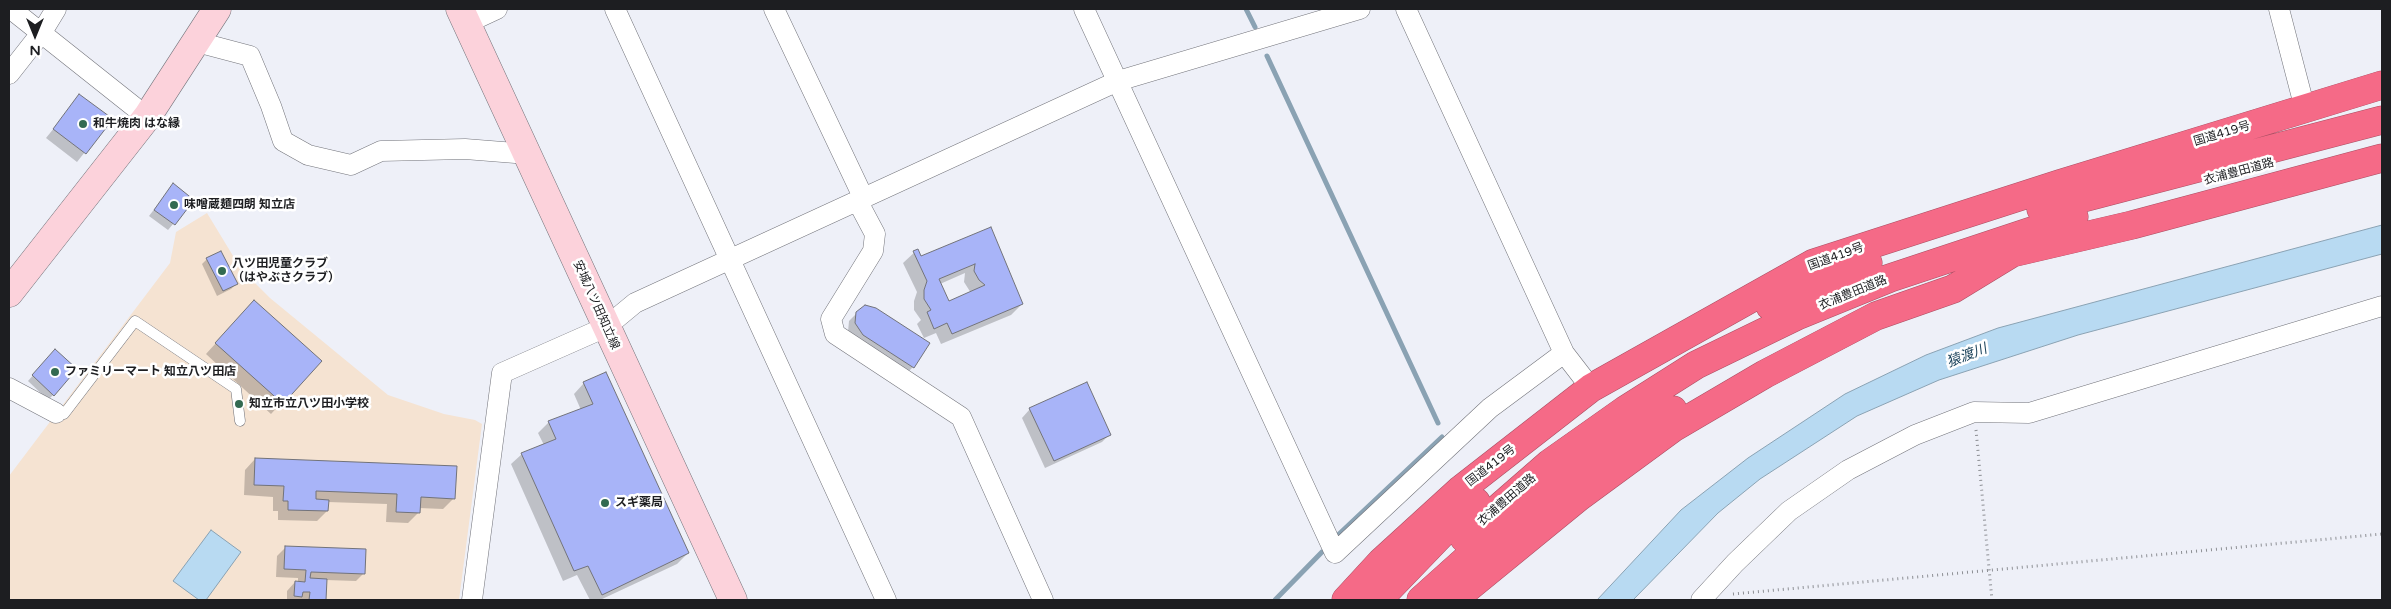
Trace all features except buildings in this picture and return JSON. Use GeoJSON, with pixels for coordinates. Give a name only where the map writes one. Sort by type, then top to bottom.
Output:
{"type":"FeatureCollection","features":[{"type":"Feature","properties":{"kind":"highway","name":"国道419号"},"geometry":{"type":"LineString","coordinates":[[1346,600],[1381,562],[1460,490],[1592,388],[1814,263],[2059,184],[2382,86]]}},
{"type":"Feature","properties":{"kind":"highway","name":"衣浦豊田道路"},"geometry":{"type":"LineString","coordinates":[[2077,199],[2187,155],[2382,98]]}},
{"type":"Feature","properties":{"kind":"highway","name":"衣浦豊田道路"},"geometry":{"type":"LineString","coordinates":[[1378,600],[1456,519],[1556,435],[1701,338],[1851,268],[1997,221],[2382,120]]}},
{"type":"Feature","properties":{"kind":"highway","name":"衣浦豊田道路"},"geometry":{"type":"LineString","coordinates":[[1398,600],[1449,551],[1550,463],[1626,410],[1696,365],[1799,315],[1890,278],[2105,208],[2382,134]]}},
{"type":"Feature","properties":{"kind":"highway"},"geometry":{"type":"LineString","coordinates":[[1453,600],[1579,497],[1672,428],[1765,374],[1868,321],[1953,289],[2012,253],[2132,225],[2382,158]]}},
{"type":"Feature","properties":{"kind":"highway","name":"衣浦豊田道路"},"geometry":{"type":"LineString","coordinates":[[1421,600],[1490,538],[1546,492],[1617,441],[1833,321],[1945,274],[2012,253]]}},
{"type":"Feature","properties":{"kind":"main road"},"geometry":{"type":"LineString","coordinates":[[9,293],[147,117],[217,9]]}},
{"type":"Feature","properties":{"kind":"main road","name":"安城八ツ田知立線"},"geometry":{"type":"LineString","coordinates":[[463,16],[733,600]]}},
{"type":"Feature","properties":{"kind":"street"},"geometry":{"type":"LineString","coordinates":[[11,9],[147,117]]}},
{"type":"Feature","properties":{"kind":"street"},"geometry":{"type":"LineString","coordinates":[[9,74],[42,32],[56,9]]}},
{"type":"Feature","properties":{"kind":"street"},"geometry":{"type":"LineString","coordinates":[[463,16],[497,9]]}},
{"type":"Feature","properties":{"kind":"street"},"geometry":{"type":"LineString","coordinates":[[615,9],[732,259],[886,600]]}},
{"type":"Feature","properties":{"kind":"street"},"geometry":{"type":"LineString","coordinates":[[774,9],[875,234],[873,251],[831,318],[836,334],[962,417],[1043,600]]}},
{"type":"Feature","properties":{"kind":"street"},"geometry":{"type":"LineString","coordinates":[[1084,9],[1335,554],[1490,408],[1564,354]]}},
{"type":"Feature","properties":{"kind":"street"},"geometry":{"type":"LineString","coordinates":[[472,600],[502,373],[606,327],[635,303],[1118,81],[1360,9]]}},
{"type":"Feature","properties":{"kind":"street"},"geometry":{"type":"LineString","coordinates":[[1406,9],[1564,354],[1592,388]]}},
{"type":"Feature","properties":{"kind":"street"},"geometry":{"type":"LineString","coordinates":[[2279,9],[2305,109]]}},
{"type":"Feature","properties":{"kind":"street"},"geometry":{"type":"LineString","coordinates":[[197,42],[250,56],[283,141],[308,155],[351,165],[381,151],[465,149],[528,154]]}},
{"type":"Feature","properties":{"kind":"street"},"geometry":{"type":"LineString","coordinates":[[1703,598],[1735,563],[1789,511],[1848,470],[1915,435],[1974,412],[2029,413],[2382,306]]}},
{"type":"Feature","properties":{"kind":"street"},"geometry":{"type":"LineString","coordinates":[[9,388],[56,413]]}},
{"type":"Feature","properties":{"kind":"lane"},"geometry":{"type":"LineString","coordinates":[[56,413],[64,414],[135,321],[236,389],[240,420]]}},
{"type":"Feature","properties":{"kind":"path"},"geometry":{"type":"LineString","coordinates":[[1974,412],[1992,600]]}},
{"type":"Feature","properties":{"kind":"path"},"geometry":{"type":"LineString","coordinates":[[1703,598],[1990,568],[2382,534]]}},
{"type":"Feature","properties":{"kind":"shaded area","name":"知立市立八ツ田小学校"},"geometry":{"type":"Polygon","coordinates":[[[207,213],[241,269],[270,298],[388,395],[444,414],[475,420],[482,424],[459,600],[9,600],[9,476],[170,263],[176,232],[207,213]]]}},
{"type":"Feature","properties":{"kind":"water","name":"猿渡川"},"geometry":{"type":"Polygon","coordinates":[[[2382,225],[2382,254],[2078,335],[1939,380],[1857,416],[1760,479],[1718,513],[1633,600],[1597,600],[1681,510],[1748,458],[1845,394],[1926,355],[1998,328],[2382,225]]]}},
{"type":"Feature","properties":{"kind":"water"},"geometry":{"type":"Polygon","coordinates":[[[211,530],[241,552],[206,600],[199,600],[173,581],[211,530]]]}},
{"type":"Feature","properties":{"kind":"waterway"},"geometry":{"type":"LineString","coordinates":[[1246,9],[1255,27]]}},
{"type":"Feature","properties":{"kind":"waterway"},"geometry":{"type":"LineString","coordinates":[[1267,56],[1438,423]]}},
{"type":"Feature","properties":{"kind":"waterway"},"geometry":{"type":"LineString","coordinates":[[1338,535],[1442,437]]}},
{"type":"Feature","properties":{"kind":"waterway"},"geometry":{"type":"LineString","coordinates":[[1275,600],[1322,552]]}},
{"type":"Feature","properties":{"kind":"place","name":"和牛焼肉 はな縁"},"geometry":{"type":"Point","coordinates":[83,124]}},
{"type":"Feature","properties":{"kind":"place","name":"味噌蔵麺四朗 知立店"},"geometry":{"type":"Point","coordinates":[174,205]}},
{"type":"Feature","properties":{"kind":"place","name":"八ツ田児童クラブ （はやぶさクラブ）"},"geometry":{"type":"Point","coordinates":[222,271]}},
{"type":"Feature","properties":{"kind":"place","name":"ファミリーマート 知立八ツ田店"},"geometry":{"type":"Point","coordinates":[55,372]}},
{"type":"Feature","properties":{"kind":"place","name":"知立市立八ツ田小学校"},"geometry":{"type":"Point","coordinates":[239,404]}},
{"type":"Feature","properties":{"kind":"place","name":"スギ薬局"},"geometry":{"type":"Point","coordinates":[605,503]}}]}
